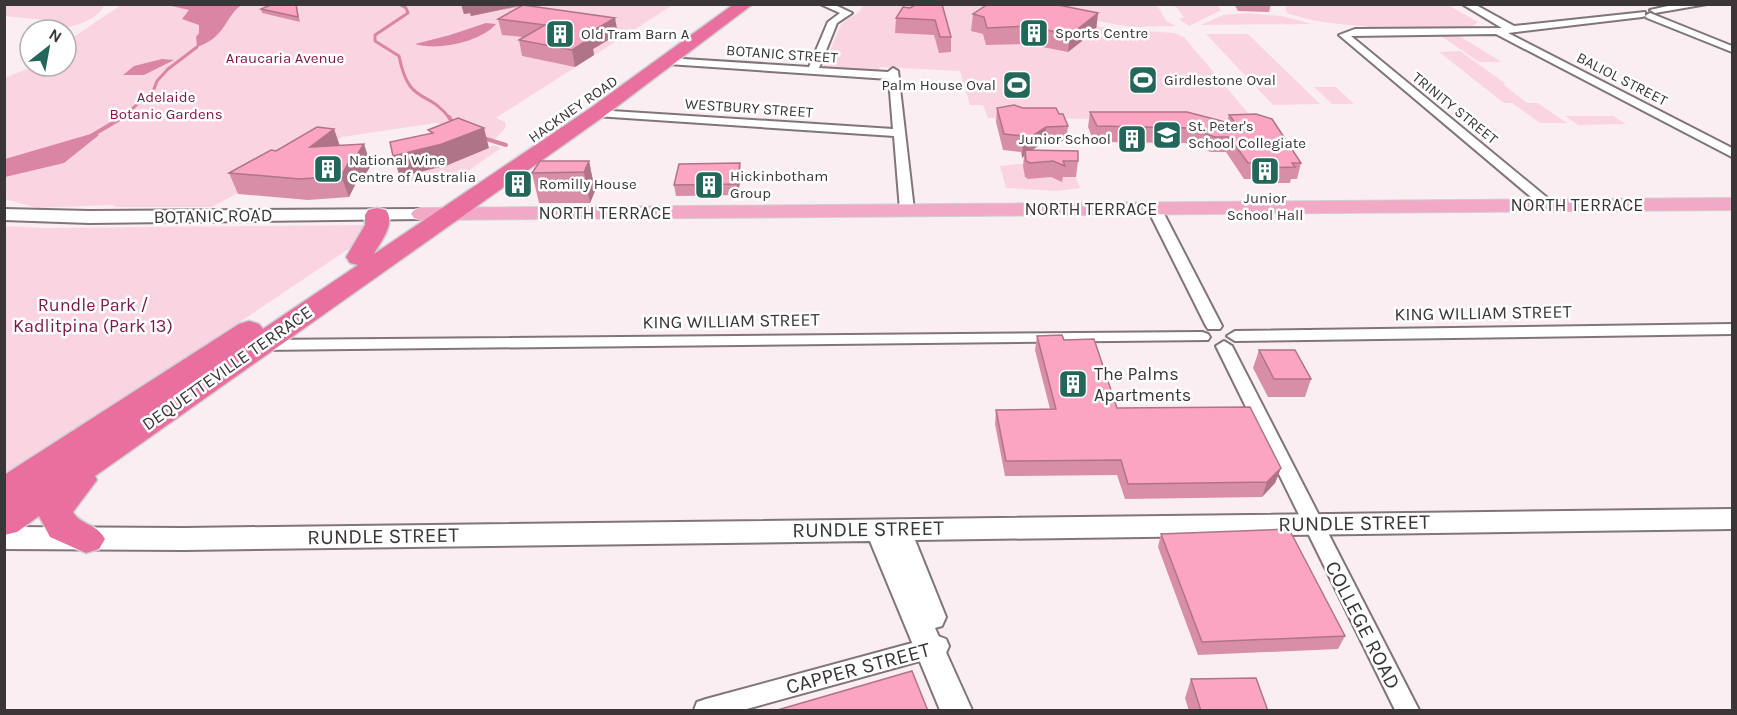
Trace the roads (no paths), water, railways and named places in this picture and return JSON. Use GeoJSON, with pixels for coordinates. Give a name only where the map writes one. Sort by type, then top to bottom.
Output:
{"type":"FeatureCollection","features":[{"type":"Feature","properties":{"kind":"highway","name":"HACKNEY ROAD"},"geometry":{"type":"LineString","coordinates":[[421,214],[724,4]]}},
{"type":"Feature","properties":{"kind":"highway","name":"HACKNEY ROAD"},"geometry":{"type":"LineString","coordinates":[[450,214],[745,4]]}},
{"type":"Feature","properties":{"kind":"highway"},"geometry":{"type":"LineString","coordinates":[[545,129],[587,118]]}},
{"type":"Feature","properties":{"kind":"highway"},"geometry":{"type":"LineString","coordinates":[[359,257],[377,225],[377,214]]}},
{"type":"Feature","properties":{"kind":"highway","name":"DEQUETTEVILLE TERRACE"},"geometry":{"type":"LineString","coordinates":[[4,522],[122,441],[359,257],[421,214]]}},
{"type":"Feature","properties":{"kind":"highway","name":"DEQUETTEVILLE TERRACE"},"geometry":{"type":"LineString","coordinates":[[4,492],[450,214]]}},
{"type":"Feature","properties":{"kind":"highway"},"geometry":{"type":"LineString","coordinates":[[86,539],[63,527],[55,512],[66,494],[122,441]]}},
{"type":"Feature","properties":{"kind":"main road","name":"NORTH TERRACE"},"geometry":{"type":"LineString","coordinates":[[421,214],[1732,204]]}},
{"type":"Feature","properties":{"kind":"street"},"geometry":{"type":"LineString","coordinates":[[813,71],[833,22],[847,14],[824,4]]}},
{"type":"Feature","properties":{"kind":"street"},"geometry":{"type":"LineString","coordinates":[[1466,4],[1512,29]]}},
{"type":"Feature","properties":{"kind":"street"},"geometry":{"type":"LineString","coordinates":[[1498,31],[1703,4]]}},
{"type":"Feature","properties":{"kind":"street"},"geometry":{"type":"LineString","coordinates":[[1644,11],[1732,49]]}},
{"type":"Feature","properties":{"kind":"street","name":"TRINITY STREET"},"geometry":{"type":"LineString","coordinates":[[1498,31],[1345,34],[1344,37],[1550,205]]}},
{"type":"Feature","properties":{"kind":"street","name":"BALIOL STREET"},"geometry":{"type":"LineString","coordinates":[[1498,31],[1732,153]]}},
{"type":"Feature","properties":{"kind":"street","name":"BOTANIC STREET"},"geometry":{"type":"LineString","coordinates":[[668,61],[894,74],[899,134]]}},
{"type":"Feature","properties":{"kind":"street","name":"WESTBURY STREET"},"geometry":{"type":"LineString","coordinates":[[587,118],[899,134]]}},
{"type":"Feature","properties":{"kind":"street"},"geometry":{"type":"LineString","coordinates":[[899,134],[907,210]]}},
{"type":"Feature","properties":{"kind":"street"},"geometry":{"type":"LineString","coordinates":[[1154,208],[1213,345],[1229,341]]}},
{"type":"Feature","properties":{"kind":"street","name":"BOTANIC ROAD"},"geometry":{"type":"LineString","coordinates":[[4,214],[89,217],[421,214]]}},
{"type":"Feature","properties":{"kind":"street","name":"KING WILLIAM STREET"},"geometry":{"type":"LineString","coordinates":[[1229,341],[1732,329]]}},
{"type":"Feature","properties":{"kind":"street","name":"KING WILLIAM STREET"},"geometry":{"type":"LineString","coordinates":[[248,342],[1208,332]]}},
{"type":"Feature","properties":{"kind":"street","name":"COLLEGE ROAD"},"geometry":{"type":"LineString","coordinates":[[1229,341],[1311,523],[1407,711]]}},
{"type":"Feature","properties":{"kind":"street","name":"RUNDLE STREET"},"geometry":{"type":"LineString","coordinates":[[4,538],[86,539],[1732,519]]}},
{"type":"Feature","properties":{"kind":"street"},"geometry":{"type":"LineString","coordinates":[[888,529],[888,554],[935,647],[972,711]]}},
{"type":"Feature","properties":{"kind":"street"},"geometry":{"type":"LineString","coordinates":[[935,647],[957,711]]}},
{"type":"Feature","properties":{"kind":"street","name":"CAPPER STREET"},"geometry":{"type":"LineString","coordinates":[[706,711],[935,647]]}},
{"type":"Feature","properties":{"kind":"waterway"},"geometry":{"type":"LineString","coordinates":[[399,4],[406,8],[408,13],[375,35],[375,41],[399,56],[408,83],[420,95],[442,109],[450,119]]}},
{"type":"Feature","properties":{"kind":"waterway"},"geometry":{"type":"LineString","coordinates":[[121,119],[154,89],[157,81],[168,69],[197,47]]}},
{"type":"Feature","properties":{"kind":"waterway"},"geometry":{"type":"LineString","coordinates":[[91,136],[123,117]]}},
{"type":"Feature","properties":{"kind":"waterway"},"geometry":{"type":"LineString","coordinates":[[449,117],[454,125]]}},
{"type":"Feature","properties":{"kind":"waterway"},"geometry":{"type":"LineString","coordinates":[[483,138],[506,145]]}},
{"type":"Feature","properties":{"kind":"place","name":"Sports Centre"},"geometry":{"type":"Point","coordinates":[1034,33]}},
{"type":"Feature","properties":{"kind":"place","name":"Old Tram Barn A"},"geometry":{"type":"Point","coordinates":[560,34]}},
{"type":"Feature","properties":{"kind":"place","name":"Girdlestone Oval"},"geometry":{"type":"Point","coordinates":[1143,80]}},
{"type":"Feature","properties":{"kind":"place","name":"Palm House Oval"},"geometry":{"type":"Point","coordinates":[1017,85]}},
{"type":"Feature","properties":{"kind":"place","name":"St. Peter's School Collegiate"},"geometry":{"type":"Point","coordinates":[1167,135]}},
{"type":"Feature","properties":{"kind":"place","name":"Junior School"},"geometry":{"type":"Point","coordinates":[1132,139]}},
{"type":"Feature","properties":{"kind":"place","name":"National Wine Centre of Australia"},"geometry":{"type":"Point","coordinates":[328,169]}},
{"type":"Feature","properties":{"kind":"place","name":"Junior School Hall"},"geometry":{"type":"Point","coordinates":[1265,171]}},
{"type":"Feature","properties":{"kind":"place","name":"Romilly House"},"geometry":{"type":"Point","coordinates":[518,184]}},
{"type":"Feature","properties":{"kind":"place","name":"Hickinbotham Group"},"geometry":{"type":"Point","coordinates":[709,185]}},
{"type":"Feature","properties":{"kind":"place","name":"The Palms Apartments"},"geometry":{"type":"Point","coordinates":[1073,384]}},
{"type":"Feature","properties":{"kind":"park label","name":"Araucaria Avenue"},"geometry":{"type":"Point","coordinates":[285,58]}},
{"type":"Feature","properties":{"kind":"park label","name":"Adelaide Botanic Gardens"},"geometry":{"type":"Point","coordinates":[166,106]}},
{"type":"Feature","properties":{"kind":"park label","name":"Rundle Park / Kadlitpina (Park 13)"},"geometry":{"type":"Point","coordinates":[93,315]}}]}
